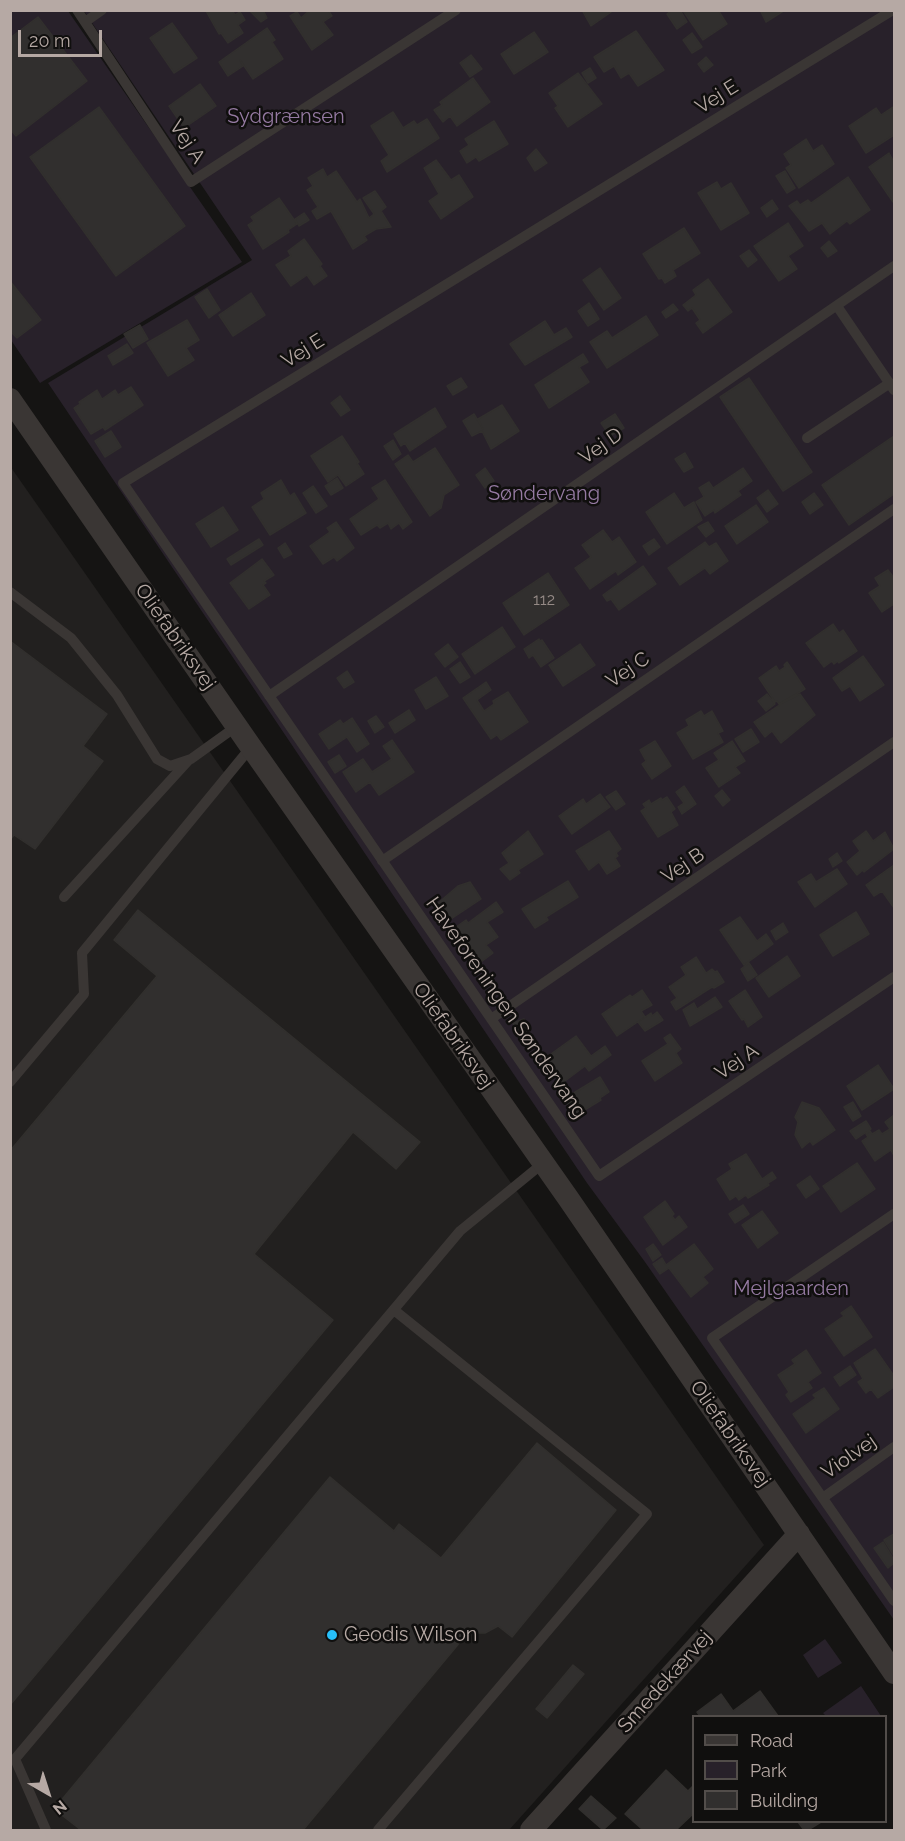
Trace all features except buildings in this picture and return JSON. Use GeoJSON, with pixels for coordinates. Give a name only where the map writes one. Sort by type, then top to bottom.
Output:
{"type":"FeatureCollection","features":[{"type":"Feature","properties":{"kind":"street","name":"Oliefabriksvej"},"geometry":{"type":"LineString","coordinates":[[10,399],[894,1673]]}},
{"type":"Feature","properties":{"kind":"street","name":"Smedekærvej"},"geometry":{"type":"LineString","coordinates":[[531,1830],[799,1534]]}},
{"type":"Feature","properties":{"kind":"lane","name":"Vej A"},"geometry":{"type":"LineString","coordinates":[[77,10],[191,182],[456,10]]}},
{"type":"Feature","properties":{"kind":"lane"},"geometry":{"type":"LineString","coordinates":[[85,22],[102,10]]}},
{"type":"Feature","properties":{"kind":"lane","name":"Vej E"},"geometry":{"type":"LineString","coordinates":[[382,861],[123,483],[892,10]]}},
{"type":"Feature","properties":{"kind":"lane","name":"Vej D"},"geometry":{"type":"LineString","coordinates":[[268,696],[894,266]]}},
{"type":"Feature","properties":{"kind":"lane"},"geometry":{"type":"LineString","coordinates":[[807,438],[892,387],[837,306]]}},
{"type":"Feature","properties":{"kind":"lane","name":"Vej C"},"geometry":{"type":"LineString","coordinates":[[382,861],[894,509]]}},
{"type":"Feature","properties":{"kind":"lane"},"geometry":{"type":"LineString","coordinates":[[10,592],[72,638],[117,695],[157,759],[170,766],[190,759]]}},
{"type":"Feature","properties":{"kind":"lane"},"geometry":{"type":"LineString","coordinates":[[64,897],[190,759],[237,726]]}},
{"type":"Feature","properties":{"kind":"lane","name":"Vej B"},"geometry":{"type":"LineString","coordinates":[[491,1019],[894,742]]}},
{"type":"Feature","properties":{"kind":"lane"},"geometry":{"type":"LineString","coordinates":[[10,1082],[84,994],[82,953],[251,747]]}},
{"type":"Feature","properties":{"kind":"lane","name":"Haveforeningen Søndervang"},"geometry":{"type":"LineString","coordinates":[[382,861],[599,1176]]}},
{"type":"Feature","properties":{"kind":"lane","name":"Vej A"},"geometry":{"type":"LineString","coordinates":[[599,1176],[894,977]]}},
{"type":"Feature","properties":{"kind":"lane"},"geometry":{"type":"LineString","coordinates":[[46,1830],[15,1760],[460,1231],[542,1164]]}},
{"type":"Feature","properties":{"kind":"lane"},"geometry":{"type":"LineString","coordinates":[[894,1214],[712,1338],[894,1601]]}},
{"type":"Feature","properties":{"kind":"lane"},"geometry":{"type":"LineString","coordinates":[[378,1830],[646,1514],[394,1310]]}},
{"type":"Feature","properties":{"kind":"lane","name":"Violvej"},"geometry":{"type":"LineString","coordinates":[[824,1497],[894,1448]]}},
{"type":"Feature","properties":{"kind":"shaded area"},"geometry":{"type":"Polygon","coordinates":[[[10,466],[764,1545],[509,1830],[11,1830],[10,466]]]}},
{"type":"Feature","properties":{"kind":"green space"},"geometry":{"type":"Polygon","coordinates":[[[10,11],[68,11],[242,262],[40,383],[11,340],[10,11]]]}},
{"type":"Feature","properties":{"kind":"green space","name":"Søndervang"},"geometry":{"type":"Polygon","coordinates":[[[84,11],[894,11],[894,1620],[645,1262],[587,1183],[48,383],[252,260],[84,11]]]}},
{"type":"Feature","properties":{"kind":"green space"},"geometry":{"type":"Polygon","coordinates":[[[825,1639],[842,1663],[818,1678],[803,1655],[825,1639]]]}},
{"type":"Feature","properties":{"kind":"green space"},"geometry":{"type":"Polygon","coordinates":[[[861,1686],[880,1715],[825,1715],[823,1713],[861,1686]]]}},
{"type":"Feature","properties":{"kind":"place","name":"Geodis Wilson"},"geometry":{"type":"Point","coordinates":[332,1635]}},
{"type":"Feature","properties":{"kind":"park label","name":"Sydgrænsen"},"geometry":{"type":"Point","coordinates":[286,117]}},
{"type":"Feature","properties":{"kind":"park label","name":"Mejlgaarden"},"geometry":{"type":"Point","coordinates":[791,1289]}}]}
